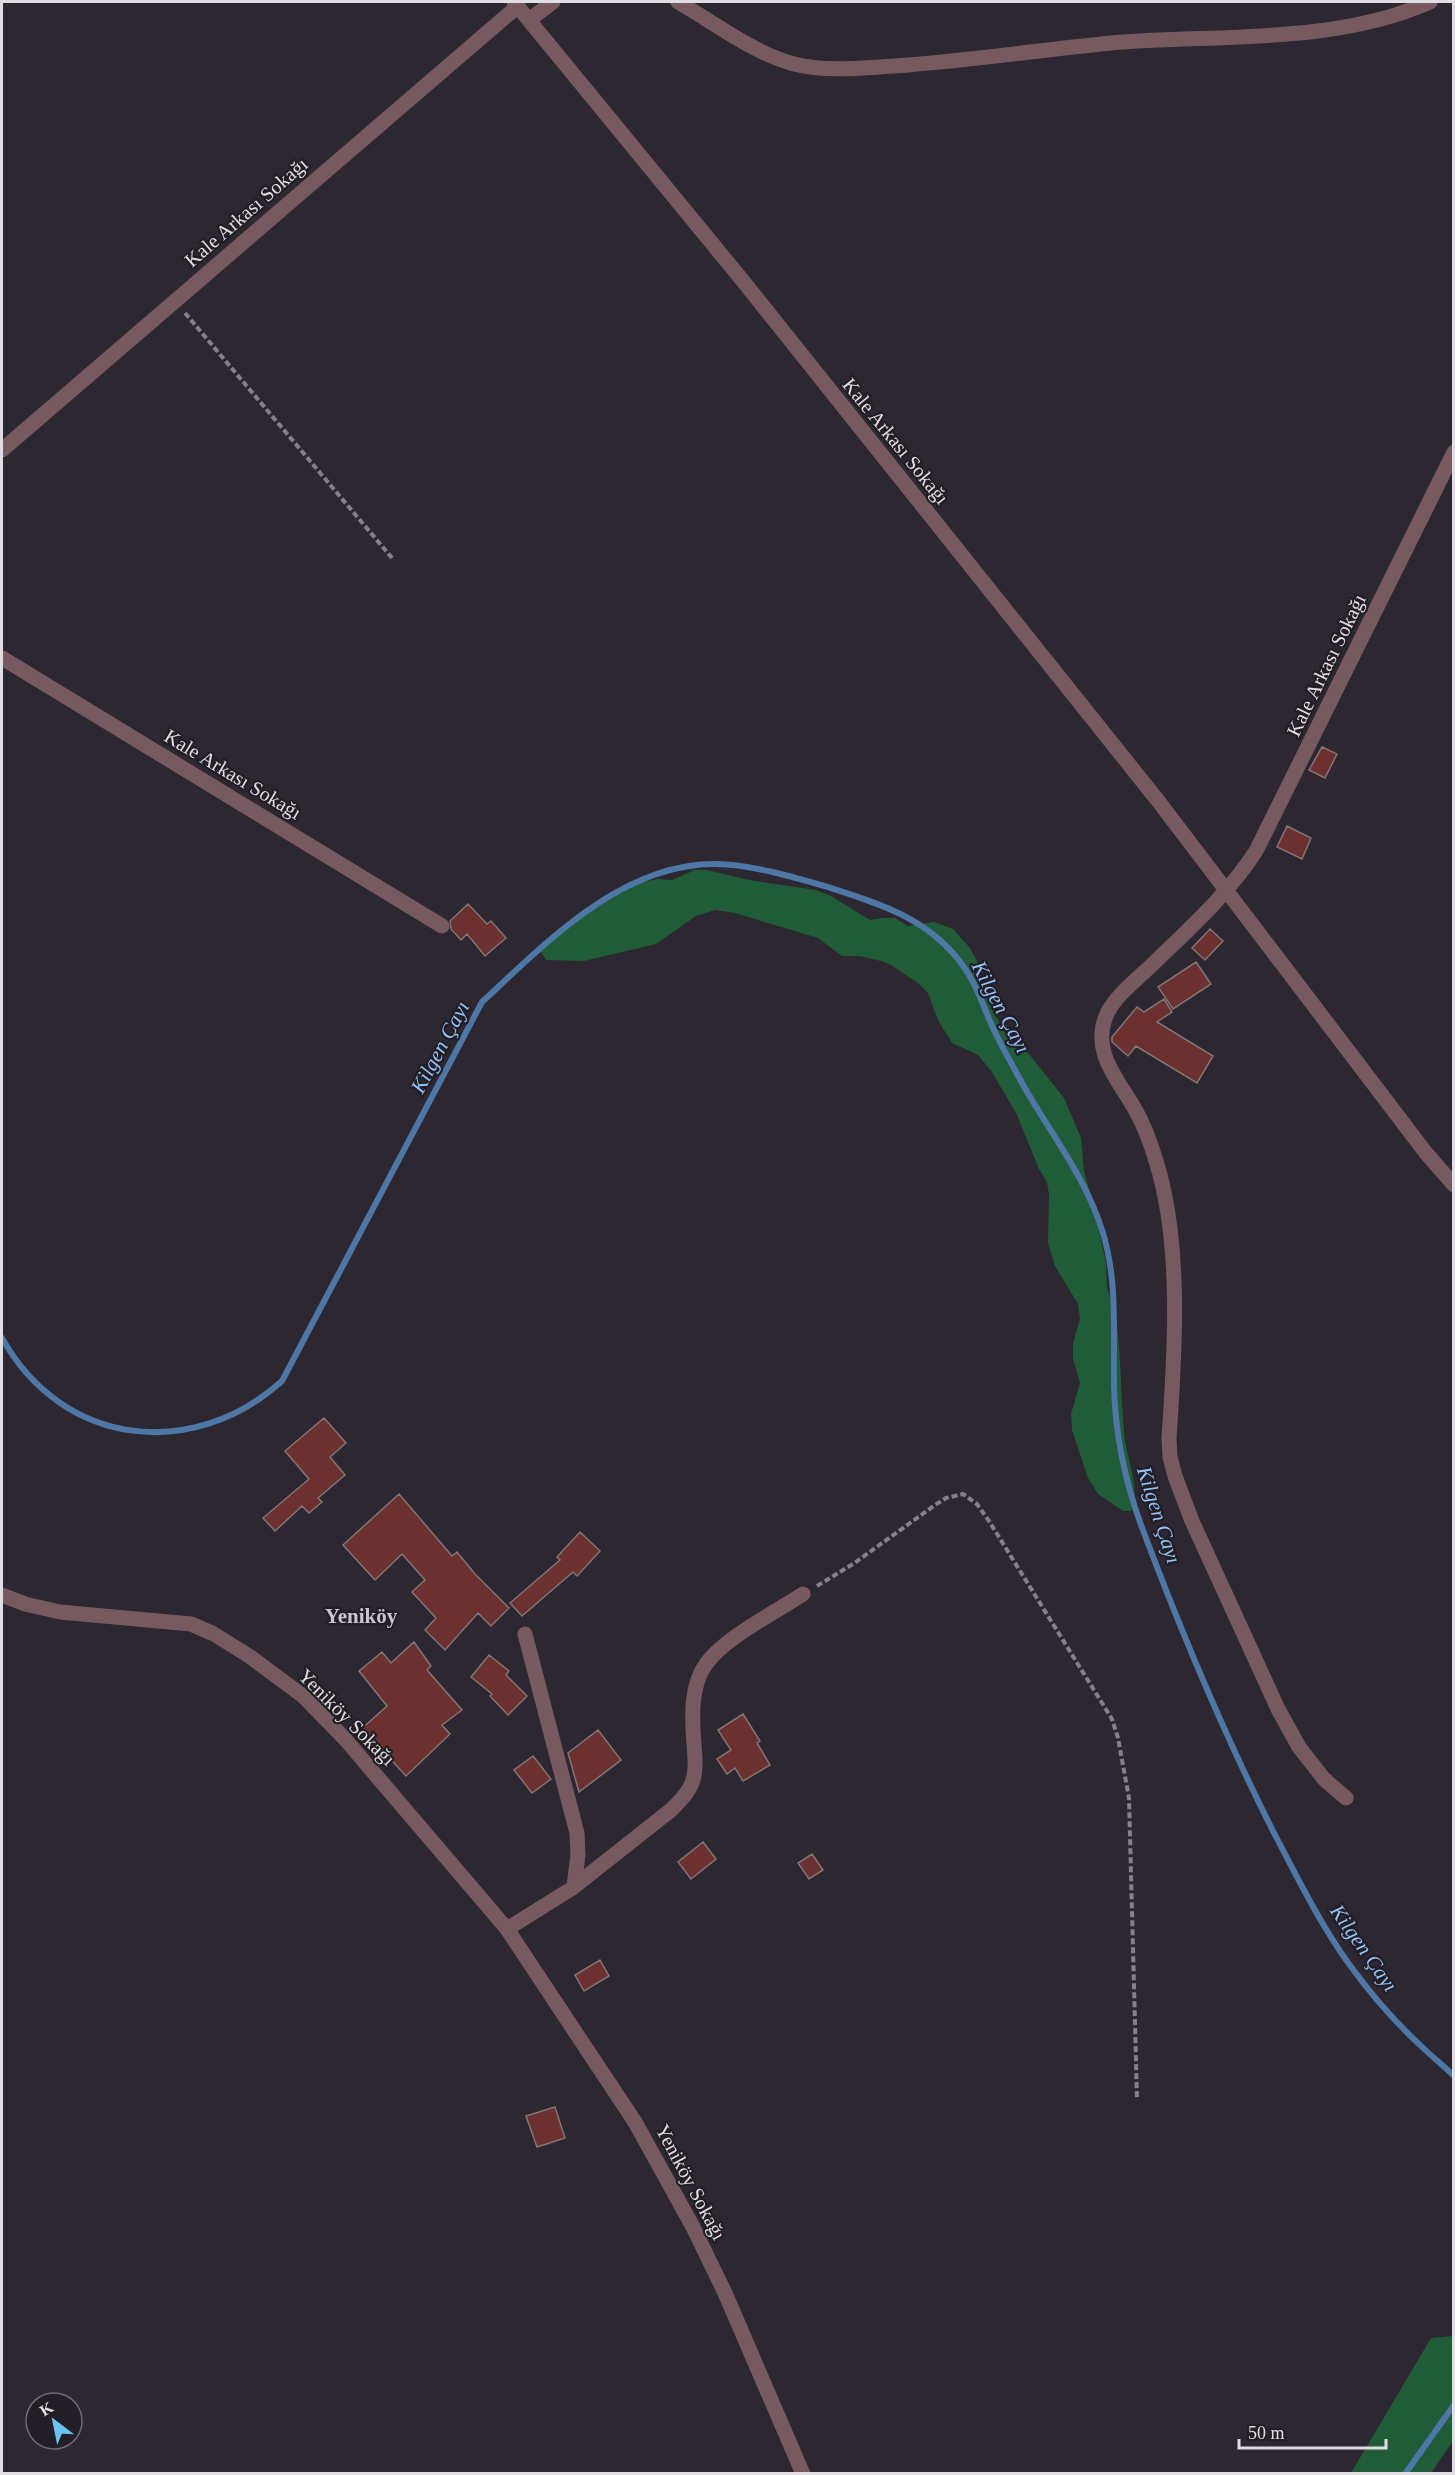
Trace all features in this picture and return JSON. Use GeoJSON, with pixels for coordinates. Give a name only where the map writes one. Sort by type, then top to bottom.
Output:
{"type":"FeatureCollection","features":[{"type":"Feature","properties":{"kind":"street"},"geometry":{"type":"LineString","coordinates":[[529,20],[553,2]]}},
{"type":"Feature","properties":{"kind":"street"},"geometry":{"type":"LineString","coordinates":[[678,2],[756,48],[776,57],[795,64],[847,69],[955,62],[1148,40],[1314,31],[1364,23],[1412,10],[1430,2]]}},
{"type":"Feature","properties":{"kind":"street","name":"Kale Arkası Sokağı"},"geometry":{"type":"LineString","coordinates":[[2,450],[516,4],[750,290],[1159,802],[1426,1153],[1454,1185]]}},
{"type":"Feature","properties":{"kind":"street","name":"Kale Arkası Sokağı"},"geometry":{"type":"LineString","coordinates":[[1226,892],[1256,851],[1271,825],[1454,452]]}},
{"type":"Feature","properties":{"kind":"street","name":"Kale Arkası Sokağı"},"geometry":{"type":"LineString","coordinates":[[2,658],[442,926]]}},
{"type":"Feature","properties":{"kind":"street"},"geometry":{"type":"LineString","coordinates":[[1226,892],[1126,991],[1107,1013],[1101,1033],[1102,1049],[1108,1066],[1137,1112],[1148,1137],[1163,1190],[1174,1281],[1169,1438],[1170,1457],[1175,1476],[1192,1521],[1278,1709],[1299,1747],[1324,1779],[1346,1798]]}},
{"type":"Feature","properties":{"kind":"street"},"geometry":{"type":"LineString","coordinates":[[507,1929],[574,1886],[671,1810],[692,1784],[696,1767],[694,1699],[697,1682],[709,1660],[730,1641],[803,1594]]}},
{"type":"Feature","properties":{"kind":"street","name":"Yeniköy Sokağı"},"geometry":{"type":"LineString","coordinates":[[2,1595],[25,1604],[60,1612],[192,1624],[214,1634],[249,1656],[303,1696],[345,1739],[507,1929],[629,2112],[672,2189],[725,2293],[803,2474]]}},
{"type":"Feature","properties":{"kind":"street"},"geometry":{"type":"LineString","coordinates":[[525,1634],[577,1833],[578,1855],[574,1886]]}},
{"type":"Feature","properties":{"kind":"path"},"geometry":{"type":"LineString","coordinates":[[175,302],[392,558]]}},
{"type":"Feature","properties":{"kind":"path"},"geometry":{"type":"LineString","coordinates":[[803,1594],[853,1564],[946,1498],[963,1494],[970,1498],[989,1521],[1098,1695],[1112,1719],[1118,1738],[1129,1798],[1137,2099]]}},
{"type":"Feature","properties":{"kind":"green space"},"geometry":{"type":"Polygon","coordinates":[[[695,870],[707,870],[749,880],[816,890],[831,896],[870,920],[895,918],[908,926],[934,922],[953,929],[970,948],[979,965],[985,995],[1004,1032],[1016,1046],[1029,1054],[1064,1098],[1081,1138],[1084,1171],[1093,1202],[1106,1263],[1107,1287],[1117,1325],[1124,1433],[1134,1483],[1134,1502],[1131,1511],[1123,1511],[1098,1494],[1088,1478],[1072,1430],[1071,1414],[1080,1383],[1073,1359],[1073,1343],[1080,1319],[1078,1304],[1055,1266],[1048,1243],[1047,1182],[1039,1169],[1016,1113],[992,1072],[978,1055],[952,1043],[938,1020],[928,993],[918,983],[881,961],[859,956],[842,956],[818,938],[735,913],[715,910],[696,916],[656,944],[584,961],[546,960],[541,952],[544,942],[553,934],[637,883],[658,879],[672,880],[695,870]]]}},
{"type":"Feature","properties":{"kind":"green space"},"geometry":{"type":"Polygon","coordinates":[[[1453,2336],[1453,2441],[1431,2473],[1351,2473],[1431,2338],[1453,2336]]]}},
{"type":"Feature","properties":{"kind":"building"},"geometry":{"type":"Polygon","coordinates":[[[1322,747],[1337,754],[1325,778],[1309,770],[1322,747]]]}},
{"type":"Feature","properties":{"kind":"building"},"geometry":{"type":"Polygon","coordinates":[[[1287,826],[1311,838],[1302,859],[1277,847],[1287,826]]]}},
{"type":"Feature","properties":{"kind":"building"},"geometry":{"type":"Polygon","coordinates":[[[468,904],[487,924],[491,921],[506,938],[485,956],[467,934],[461,940],[451,929],[450,921],[468,904]]]}},
{"type":"Feature","properties":{"kind":"building"},"geometry":{"type":"Polygon","coordinates":[[[1210,929],[1223,941],[1205,960],[1192,948],[1210,929]]]}},
{"type":"Feature","properties":{"kind":"building"},"geometry":{"type":"Polygon","coordinates":[[[1196,962],[1211,984],[1173,1009],[1158,987],[1196,962]]]}},
{"type":"Feature","properties":{"kind":"building"},"geometry":{"type":"Polygon","coordinates":[[[1164,999],[1172,1012],[1157,1022],[1213,1056],[1197,1083],[1136,1046],[1128,1056],[1112,1042],[1112,1037],[1137,1007],[1144,1012],[1164,999]]]}},
{"type":"Feature","properties":{"kind":"building"},"geometry":{"type":"Polygon","coordinates":[[[324,1418],[346,1443],[330,1457],[345,1475],[318,1498],[322,1502],[309,1513],[302,1506],[275,1531],[263,1518],[309,1479],[285,1451],[324,1418]]]}},
{"type":"Feature","properties":{"kind":"building"},"geometry":{"type":"Polygon","coordinates":[[[399,1494],[452,1556],[457,1552],[509,1608],[491,1626],[478,1613],[445,1650],[425,1630],[436,1618],[412,1592],[425,1580],[402,1554],[375,1580],[343,1545],[399,1494]]]}},
{"type":"Feature","properties":{"kind":"building"},"geometry":{"type":"Polygon","coordinates":[[[580,1532],[600,1551],[577,1576],[573,1572],[522,1616],[510,1603],[560,1560],[557,1557],[580,1532]]]}},
{"type":"Feature","properties":{"kind":"building"},"geometry":{"type":"Polygon","coordinates":[[[414,1642],[431,1666],[427,1670],[462,1710],[442,1725],[450,1734],[406,1776],[383,1751],[378,1755],[358,1732],[387,1706],[359,1671],[382,1652],[391,1663],[414,1642]]]}},
{"type":"Feature","properties":{"kind":"building"},"geometry":{"type":"Polygon","coordinates":[[[489,1655],[509,1671],[506,1675],[527,1696],[508,1715],[490,1696],[492,1694],[471,1677],[489,1655]]]}},
{"type":"Feature","properties":{"kind":"building"},"geometry":{"type":"Polygon","coordinates":[[[743,1714],[760,1741],[757,1743],[770,1765],[743,1781],[735,1768],[727,1774],[717,1759],[731,1750],[718,1730],[743,1714]]]}},
{"type":"Feature","properties":{"kind":"building"},"geometry":{"type":"Polygon","coordinates":[[[598,1730],[621,1760],[579,1792],[568,1753],[598,1730]]]}},
{"type":"Feature","properties":{"kind":"building"},"geometry":{"type":"Polygon","coordinates":[[[533,1756],[551,1779],[532,1793],[514,1770],[533,1756]]]}},
{"type":"Feature","properties":{"kind":"building"},"geometry":{"type":"Polygon","coordinates":[[[703,1842],[716,1859],[691,1879],[678,1862],[703,1842]]]}},
{"type":"Feature","properties":{"kind":"building"},"geometry":{"type":"Polygon","coordinates":[[[812,1854],[823,1870],[809,1879],[798,1863],[812,1854]]]}},
{"type":"Feature","properties":{"kind":"building"},"geometry":{"type":"Polygon","coordinates":[[[600,1960],[609,1976],[584,1991],[575,1975],[600,1960]]]}},
{"type":"Feature","properties":{"kind":"building"},"geometry":{"type":"Polygon","coordinates":[[[555,2107],[565,2138],[537,2147],[526,2116],[555,2107]]]}},
{"type":"Feature","properties":{"kind":"waterway","name":"Kilgen Çayı"},"geometry":{"type":"LineString","coordinates":[[2,1338],[28,1374],[58,1402],[93,1420],[131,1430],[170,1431],[209,1424],[247,1407],[282,1381],[482,1002],[533,955],[588,910],[618,891],[649,877],[682,867],[716,864],[758,869],[803,880],[868,900],[902,915],[934,935],[966,969],[1005,1051],[1033,1102],[1067,1156],[1096,1213],[1108,1252],[1111,1271],[1114,1308],[1115,1403],[1122,1456],[1130,1491],[1171,1603],[1255,1794],[1309,1899],[1349,1964],[1392,2016],[1454,2076]]}},
{"type":"Feature","properties":{"kind":"waterway","name":"Kilgen Çayı"},"geometry":{"type":"LineString","coordinates":[[1405,2474],[1454,2405]]}},
{"type":"Feature","properties":{"kind":"district","name":"Yeniköy"},"geometry":{"type":"Point","coordinates":[361,1616]}}]}
